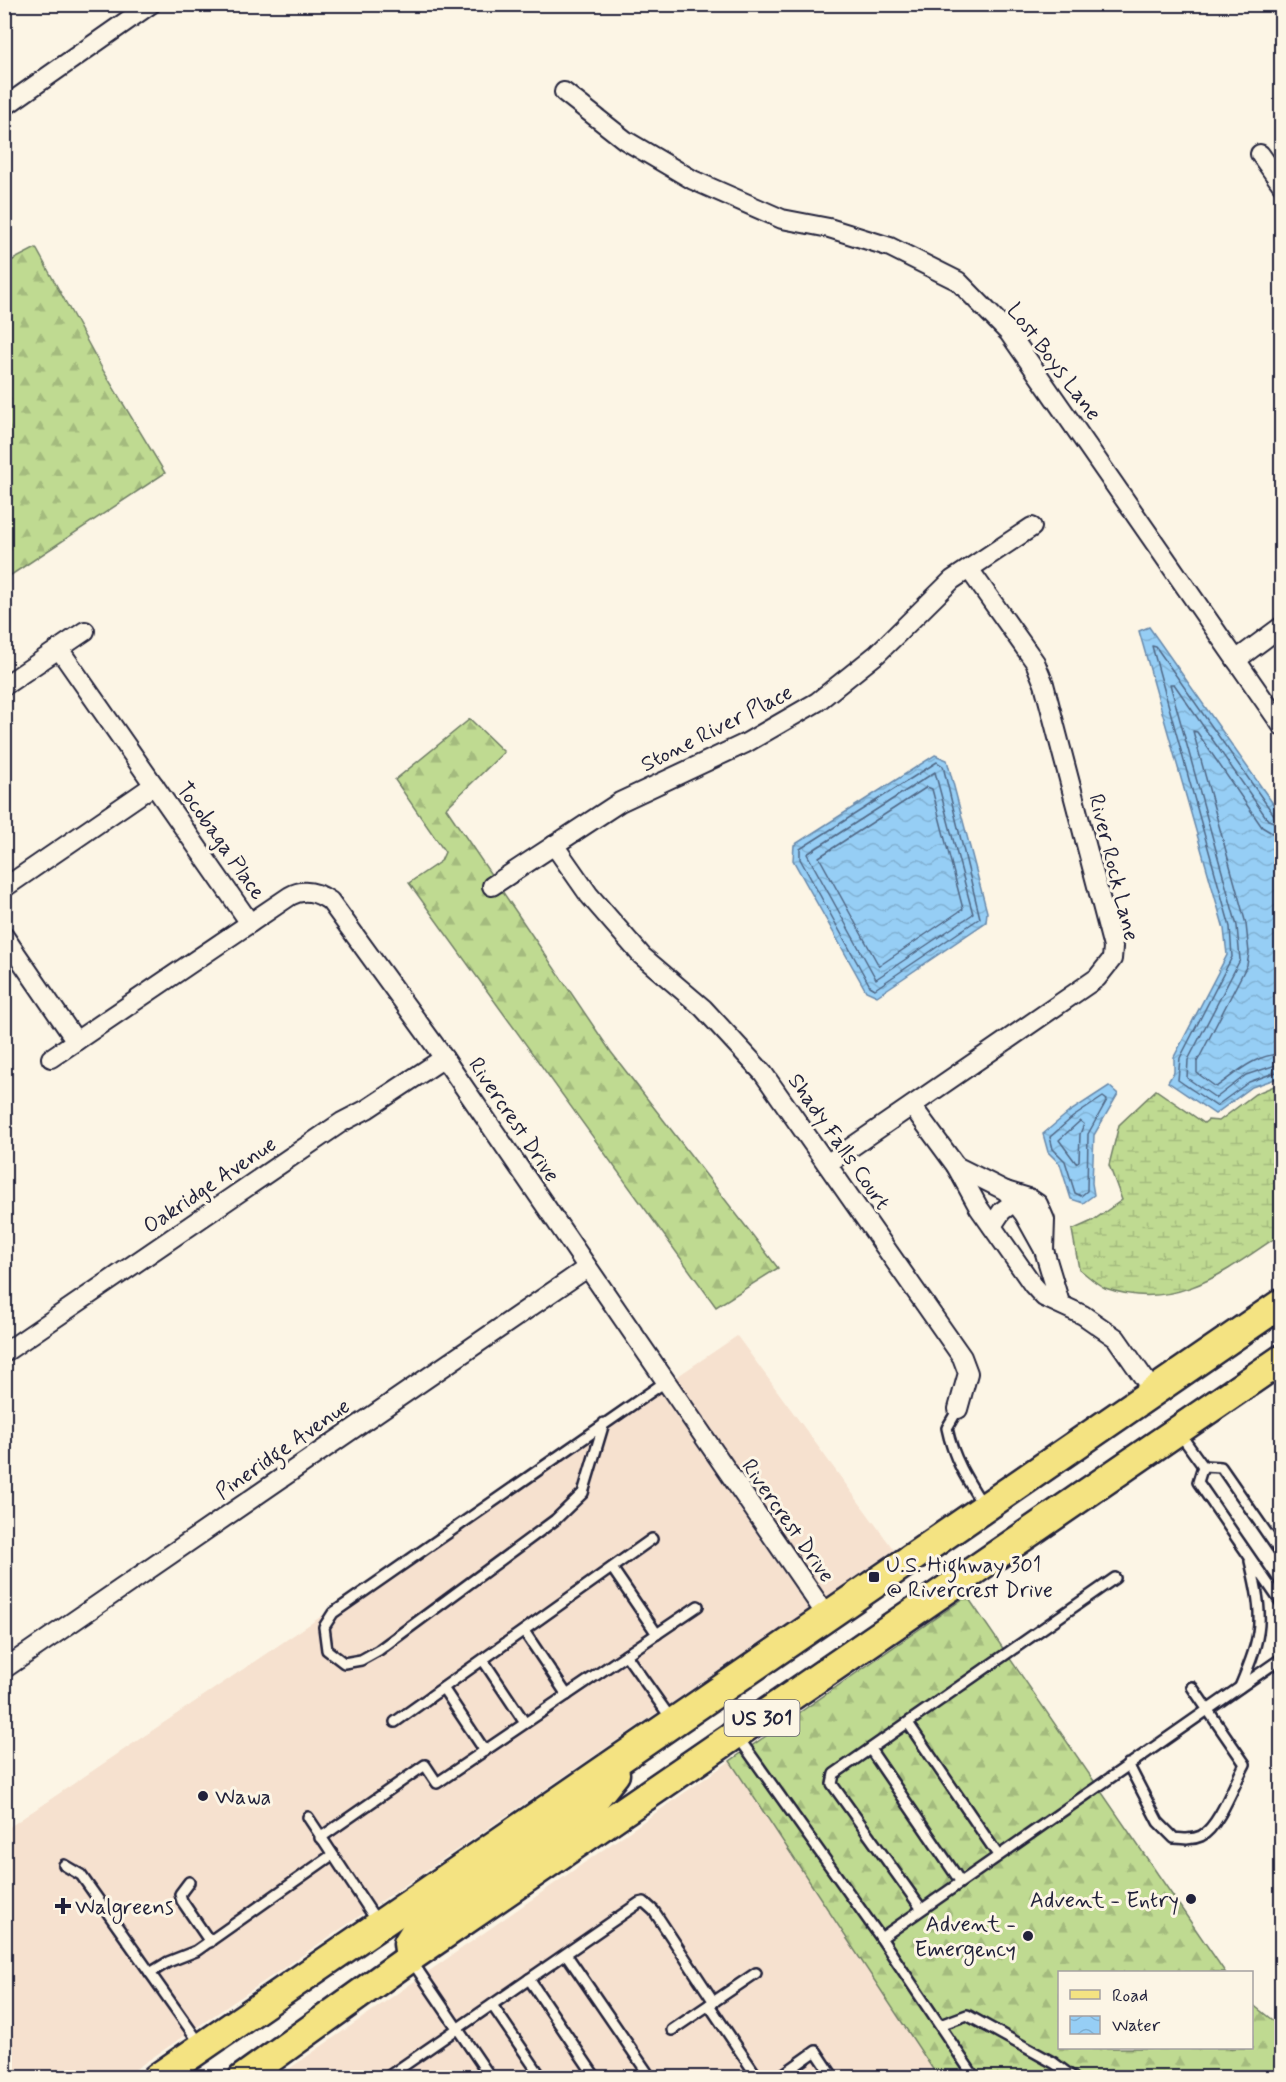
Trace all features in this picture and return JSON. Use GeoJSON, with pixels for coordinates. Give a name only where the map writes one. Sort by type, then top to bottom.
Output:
{"type":"FeatureCollection","features":[{"type":"Feature","properties":{"kind":"main road","name":"US 301"},"geometry":{"type":"LineString","coordinates":[[158,2078],[1281,1303]]}},
{"type":"Feature","properties":{"kind":"main road","name":"US 301"},"geometry":{"type":"LineString","coordinates":[[243,2078],[410,1958],[1281,1359]]}},
{"type":"Feature","properties":{"kind":"main road"},"geometry":{"type":"LineString","coordinates":[[827,1616],[853,1655]]}},
{"type":"Feature","properties":{"kind":"main road"},"geometry":{"type":"LineString","coordinates":[[410,1958],[408,1943],[418,1927],[589,1806],[627,1754]]}},
{"type":"Feature","properties":{"kind":"street"},"geometry":{"type":"LineString","coordinates":[[4,107],[151,4]]}},
{"type":"Feature","properties":{"kind":"street","name":"Lost Boys Lane"},"geometry":{"type":"LineString","coordinates":[[564,92],[625,140],[693,180],[782,219],[829,228],[890,247],[958,281],[1009,333],[1281,726]]}},
{"type":"Feature","properties":{"kind":"street"},"geometry":{"type":"LineString","coordinates":[[1260,154],[1281,185]]}},
{"type":"Feature","properties":{"kind":"street","name":"Stone River Place"},"geometry":{"type":"LineString","coordinates":[[492,886],[620,802],[746,743],[817,702],[877,654],[934,596],[969,569],[1032,527]]}},
{"type":"Feature","properties":{"kind":"street","name":"River Rock Lane"},"geometry":{"type":"LineString","coordinates":[[827,1164],[1097,978],[1112,959],[1113,946],[1044,684],[1035,662],[969,569]]}},
{"type":"Feature","properties":{"kind":"street"},"geometry":{"type":"LineString","coordinates":[[1236,660],[1281,626]]}},
{"type":"Feature","properties":{"kind":"street"},"geometry":{"type":"LineString","coordinates":[[4,687],[86,631]]}},
{"type":"Feature","properties":{"kind":"street","name":"Tocobaga Place"},"geometry":{"type":"LineString","coordinates":[[59,649],[250,923]]}},
{"type":"Feature","properties":{"kind":"street","name":"Tocobaga Place"},"geometry":{"type":"LineString","coordinates":[[4,888],[154,785]]}},
{"type":"Feature","properties":{"kind":"street","name":"Shady Falls Court"},"geometry":{"type":"LineString","coordinates":[[554,845],[589,895],[642,956],[703,1008],[763,1073],[962,1357],[968,1373],[958,1409]]}},
{"type":"Feature","properties":{"kind":"street","name":"Rivercrest Drive"},"geometry":{"type":"LineString","coordinates":[[51,1058],[296,892],[315,892],[330,901],[444,1058],[827,1616]]}},
{"type":"Feature","properties":{"kind":"street"},"geometry":{"type":"LineString","coordinates":[[4,936],[76,1041]]}},
{"type":"Feature","properties":{"kind":"street","name":"Oakridge Avenue"},"geometry":{"type":"LineString","coordinates":[[4,1353],[342,1122],[367,1109],[444,1058]]}},
{"type":"Feature","properties":{"kind":"street"},"geometry":{"type":"LineString","coordinates":[[912,1106],[956,1166],[992,1226],[1033,1285],[1044,1297],[1060,1303],[1116,1338],[1154,1391]]}},
{"type":"Feature","properties":{"kind":"street"},"geometry":{"type":"LineString","coordinates":[[956,1166],[1011,1196],[1029,1198],[1043,1212],[1044,1250],[1060,1303]]}},
{"type":"Feature","properties":{"kind":"street"},"geometry":{"type":"LineString","coordinates":[[992,1226],[1011,1196]]}},
{"type":"Feature","properties":{"kind":"street","name":"Pineridge Avenue"},"geometry":{"type":"LineString","coordinates":[[4,1669],[587,1268]]}},
{"type":"Feature","properties":{"kind":"lane"},"geometry":{"type":"LineString","coordinates":[[604,1422],[583,1493],[555,1520],[379,1650],[361,1660],[344,1663],[327,1650],[324,1627],[333,1613],[604,1422],[665,1382]]}},
{"type":"Feature","properties":{"kind":"lane","name":"Shady Falls Court"},"geometry":{"type":"LineString","coordinates":[[958,1409],[947,1428],[951,1448],[958,1465],[985,1507]]}},
{"type":"Feature","properties":{"kind":"lane"},"geometry":{"type":"LineString","coordinates":[[1178,1431],[1203,1466]]}},
{"type":"Feature","properties":{"kind":"lane"},"geometry":{"type":"LineString","coordinates":[[1203,1466],[1221,1467],[1281,1555]]}},
{"type":"Feature","properties":{"kind":"lane"},"geometry":{"type":"LineString","coordinates":[[1203,1466],[1198,1482],[1281,1604]]}},
{"type":"Feature","properties":{"kind":"lane"},"geometry":{"type":"LineString","coordinates":[[395,1722],[652,1539]]}},
{"type":"Feature","properties":{"kind":"lane"},"geometry":{"type":"LineString","coordinates":[[1239,1688],[1256,1649],[1260,1624],[1260,1606],[1248,1556]]}},
{"type":"Feature","properties":{"kind":"lane"},"geometry":{"type":"LineString","coordinates":[[612,1568],[657,1634]]}},
{"type":"Feature","properties":{"kind":"lane"},"geometry":{"type":"LineString","coordinates":[[921,1908],[832,1784],[834,1774],[1115,1578]]}},
{"type":"Feature","properties":{"kind":"lane"},"geometry":{"type":"LineString","coordinates":[[320,1838],[425,1766],[437,1783],[698,1606]]}},
{"type":"Feature","properties":{"kind":"lane"},"geometry":{"type":"LineString","coordinates":[[524,1631],[567,1695]]}},
{"type":"Feature","properties":{"kind":"lane"},"geometry":{"type":"LineString","coordinates":[[626,1655],[673,1722]]}},
{"type":"Feature","properties":{"kind":"lane"},"geometry":{"type":"LineString","coordinates":[[881,1938],[1281,1658]]}},
{"type":"Feature","properties":{"kind":"lane"},"geometry":{"type":"LineString","coordinates":[[483,1660],[525,1723]]}},
{"type":"Feature","properties":{"kind":"lane"},"geometry":{"type":"LineString","coordinates":[[1128,1764],[1158,1822],[1174,1838],[1190,1839],[1203,1835],[1212,1827],[1245,1764],[1192,1687]]}},
{"type":"Feature","properties":{"kind":"lane"},"geometry":{"type":"LineString","coordinates":[[443,1688],[485,1751]]}},
{"type":"Feature","properties":{"kind":"lane"},"geometry":{"type":"LineString","coordinates":[[908,1723],[998,1855]]}},
{"type":"Feature","properties":{"kind":"lane"},"geometry":{"type":"LineString","coordinates":[[737,1735],[881,1938],[975,2078]]}},
{"type":"Feature","properties":{"kind":"lane"},"geometry":{"type":"LineString","coordinates":[[870,1749],[960,1881]]}},
{"type":"Feature","properties":{"kind":"lane"},"geometry":{"type":"LineString","coordinates":[[308,1817],[380,1925]]}},
{"type":"Feature","properties":{"kind":"lane"},"geometry":{"type":"LineString","coordinates":[[150,1973],[210,1942],[332,1855]]}},
{"type":"Feature","properties":{"kind":"lane"},"geometry":{"type":"LineString","coordinates":[[64,1865],[81,1875],[202,2047]]}},
{"type":"Feature","properties":{"kind":"lane"},"geometry":{"type":"LineString","coordinates":[[189,1882],[180,1894],[182,1901],[210,1942]]}},
{"type":"Feature","properties":{"kind":"lane"},"geometry":{"type":"LineString","coordinates":[[386,2078],[639,1903],[644,1902],[654,1911],[758,2078]]}},
{"type":"Feature","properties":{"kind":"lane"},"geometry":{"type":"LineString","coordinates":[[566,1954],[651,2078]]}},
{"type":"Feature","properties":{"kind":"lane"},"geometry":{"type":"LineString","coordinates":[[410,1958],[491,2078]]}},
{"type":"Feature","properties":{"kind":"lane"},"geometry":{"type":"LineString","coordinates":[[672,2030],[756,1974]]}},
{"type":"Feature","properties":{"kind":"lane"},"geometry":{"type":"LineString","coordinates":[[529,1979],[596,2078]]}},
{"type":"Feature","properties":{"kind":"lane"},"geometry":{"type":"LineString","coordinates":[[492,2005],[542,2078]]}},
{"type":"Feature","properties":{"kind":"lane"},"geometry":{"type":"LineString","coordinates":[[940,2025],[967,2015],[1054,2063],[1074,2078]]}},
{"type":"Feature","properties":{"kind":"lane"},"geometry":{"type":"LineString","coordinates":[[778,2078],[816,2051],[834,2078]]}},
{"type":"Feature","properties":{"kind":"shaded area"},"geometry":{"type":"Polygon","coordinates":[[[737,1336],[894,1550],[826,1597],[675,1378],[737,1336]]]}},
{"type":"Feature","properties":{"kind":"shaded area"},"geometry":{"type":"Polygon","coordinates":[[[658,1389],[809,1609],[124,2077],[5,2078],[5,1830],[658,1389]]]}},
{"type":"Feature","properties":{"kind":"shaded area"},"geometry":{"type":"Polygon","coordinates":[[[730,1761],[938,2077],[276,2078],[730,1761]]]}},
{"type":"Feature","properties":{"kind":"green space"},"geometry":{"type":"Polygon","coordinates":[[[36,248],[104,372],[165,473],[5,579],[5,264],[36,248]]]}},
{"type":"Feature","properties":{"kind":"green space"},"geometry":{"type":"Polygon","coordinates":[[[470,719],[504,752],[446,808],[611,1052],[778,1268],[716,1307],[409,883],[441,861],[445,852],[395,780],[470,719]]]}},
{"type":"Feature","properties":{"kind":"green space"},"geometry":{"type":"Polygon","coordinates":[[[1279,1084],[1282,1085],[1281,1234],[1220,1274],[1177,1292],[1155,1295],[1131,1294],[1105,1288],[1079,1269],[1072,1230],[1092,1221],[1122,1200],[1109,1165],[1119,1125],[1156,1090],[1204,1123],[1208,1120],[1219,1121],[1255,1094],[1279,1084]]]}},
{"type":"Feature","properties":{"kind":"green space"},"geometry":{"type":"Polygon","coordinates":[[[967,1596],[1224,1971],[1058,1971],[1058,2049],[1253,2049],[1253,2005],[1281,2027],[1281,2077],[938,2077],[730,1761],[967,1596]]]}},
{"type":"Feature","properties":{"kind":"water"},"geometry":{"type":"Polygon","coordinates":[[[1149,627],[1281,815],[1281,1077],[1252,1087],[1215,1114],[1168,1082],[1174,1072],[1174,1057],[1227,955],[1224,929],[1139,631],[1149,627]]]}},
{"type":"Feature","properties":{"kind":"water"},"geometry":{"type":"Polygon","coordinates":[[[935,755],[947,760],[987,912],[986,922],[877,996],[866,991],[793,860],[794,845],[935,755]]]}},
{"type":"Feature","properties":{"kind":"water"},"geometry":{"type":"Polygon","coordinates":[[[1109,1086],[1118,1094],[1094,1135],[1092,1183],[1094,1195],[1083,1203],[1071,1199],[1060,1164],[1048,1152],[1043,1134],[1069,1112],[1109,1086]]]}},
{"type":"Feature","properties":{"kind":"place","name":"U.S. Highway 301 @ Rivercrest Drive"},"geometry":{"type":"Point","coordinates":[874,1577]}},
{"type":"Feature","properties":{"kind":"place","name":"Wawa"},"geometry":{"type":"Point","coordinates":[203,1796]}},
{"type":"Feature","properties":{"kind":"place","name":"Advent - Entry"},"geometry":{"type":"Point","coordinates":[1191,1899]}},
{"type":"Feature","properties":{"kind":"place","name":"Walgreens"},"geometry":{"type":"Point","coordinates":[63,1906]}},
{"type":"Feature","properties":{"kind":"place","name":"Advent - Emergency"},"geometry":{"type":"Point","coordinates":[1028,1936]}}]}
